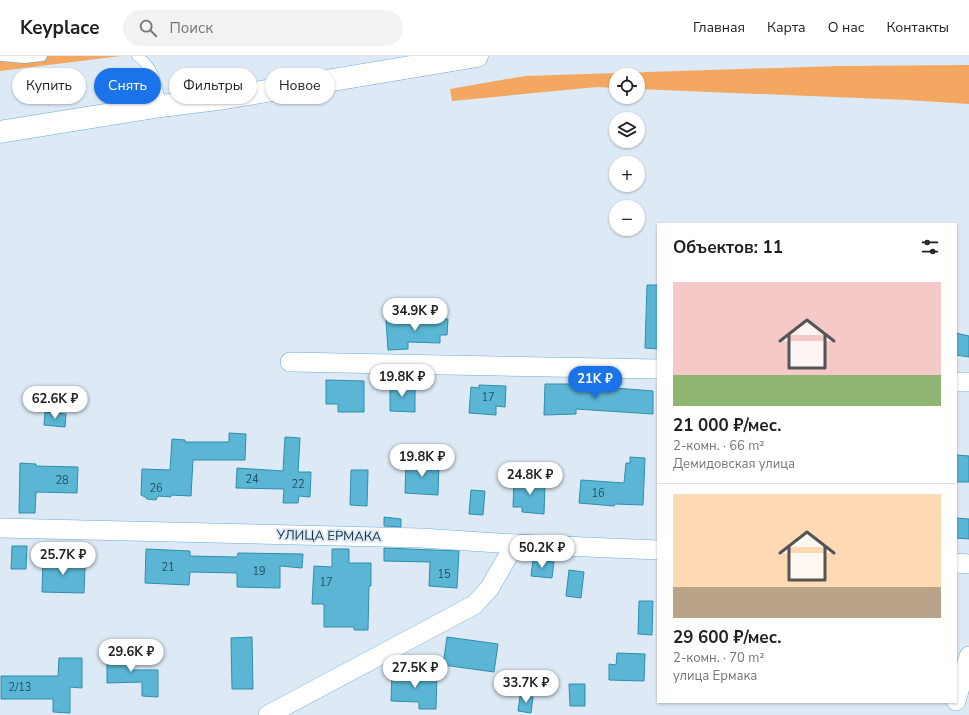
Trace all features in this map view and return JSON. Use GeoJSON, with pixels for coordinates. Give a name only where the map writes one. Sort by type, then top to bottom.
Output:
{"type":"FeatureCollection","features":[{"type":"Feature","properties":{"kind":"main road"},"geometry":{"type":"LineString","coordinates":[[0,132],[161,106],[225,98],[477,56]]}},
{"type":"Feature","properties":{"kind":"street"},"geometry":{"type":"LineString","coordinates":[[290,362],[657,369]]}},
{"type":"Feature","properties":{"kind":"street"},"geometry":{"type":"LineString","coordinates":[[957,382],[969,382]]}},
{"type":"Feature","properties":{"kind":"street","name":"УЛИЦА ЕРМАКА"},"geometry":{"type":"LineString","coordinates":[[0,528],[421,538],[515,544],[657,550]]}},
{"type":"Feature","properties":{"kind":"street"},"geometry":{"type":"LineString","coordinates":[[268,715],[474,605],[489,589],[515,544]]}},
{"type":"Feature","properties":{"kind":"street"},"geometry":{"type":"LineString","coordinates":[[957,563],[969,564]]}},
{"type":"Feature","properties":{"kind":"street"},"geometry":{"type":"LineString","coordinates":[[957,698],[969,656]]}},
{"type":"Feature","properties":{"kind":"street"},"geometry":{"type":"LineString","coordinates":[[949,715],[955,703]]}},
{"type":"Feature","properties":{"kind":"lane"},"geometry":{"type":"LineString","coordinates":[[2,56],[24,58],[42,56]]}},
{"type":"Feature","properties":{"kind":"lane"},"geometry":{"type":"LineString","coordinates":[[137,56],[147,64],[150,69],[154,78],[161,106]]}},
{"type":"Feature","properties":{"kind":"shaded area"},"geometry":{"type":"Polygon","coordinates":[[[0,56],[121,56],[24,68],[12,68],[12,70],[0,71],[0,56]]]}},
{"type":"Feature","properties":{"kind":"shaded area"},"geometry":{"type":"Polygon","coordinates":[[[969,65],[969,104],[645,89],[645,72],[838,66],[969,65]]]}},
{"type":"Feature","properties":{"kind":"shaded area"},"geometry":{"type":"Polygon","coordinates":[[[609,73],[609,88],[597,87],[452,101],[450,89],[525,76],[609,73]]]}},
{"type":"Feature","properties":{"kind":"building"},"geometry":{"type":"Polygon","coordinates":[[[647,285],[657,285],[657,349],[645,348],[647,285]]]}},
{"type":"Feature","properties":{"kind":"building"},"geometry":{"type":"Polygon","coordinates":[[[448,319],[447,335],[440,335],[440,343],[408,342],[408,349],[388,350],[386,320],[448,319]]]}},
{"type":"Feature","properties":{"kind":"building"},"geometry":{"type":"Polygon","coordinates":[[[957,333],[969,336],[969,357],[957,355],[957,333]]]}},
{"type":"Feature","properties":{"kind":"building"},"geometry":{"type":"Polygon","coordinates":[[[326,380],[364,381],[364,412],[338,412],[338,404],[326,404],[326,380]]]}},
{"type":"Feature","properties":{"kind":"building"},"geometry":{"type":"Polygon","coordinates":[[[545,384],[576,384],[653,391],[653,414],[576,409],[576,414],[544,415],[545,384]]]}},
{"type":"Feature","properties":{"kind":"building"},"geometry":{"type":"Polygon","coordinates":[[[390,385],[415,386],[415,412],[390,411],[390,385]]]}},
{"type":"Feature","properties":{"kind":"building"},"geometry":{"type":"Polygon","coordinates":[[[479,385],[506,386],[505,407],[496,406],[496,415],[469,413],[471,387],[479,388],[479,385]]]}},
{"type":"Feature","properties":{"kind":"building"},"geometry":{"type":"Polygon","coordinates":[[[45,412],[66,414],[65,427],[44,425],[45,412]]]}},
{"type":"Feature","properties":{"kind":"building"},"geometry":{"type":"Polygon","coordinates":[[[229,433],[246,434],[245,460],[193,460],[191,496],[158,496],[156,500],[147,499],[141,495],[142,469],[170,470],[172,439],[185,440],[185,442],[229,442],[229,433]]]}},
{"type":"Feature","properties":{"kind":"building"},"geometry":{"type":"Polygon","coordinates":[[[285,437],[300,438],[298,472],[311,472],[310,497],[299,496],[298,503],[283,503],[284,489],[236,488],[237,468],[283,471],[285,437]]]}},
{"type":"Feature","properties":{"kind":"building"},"geometry":{"type":"Polygon","coordinates":[[[957,455],[969,456],[969,482],[957,482],[957,455]]]}},
{"type":"Feature","properties":{"kind":"building"},"geometry":{"type":"Polygon","coordinates":[[[630,457],[645,458],[643,505],[615,504],[614,506],[579,503],[581,480],[624,483],[626,463],[630,463],[630,457]]]}},
{"type":"Feature","properties":{"kind":"building"},"geometry":{"type":"Polygon","coordinates":[[[406,462],[439,463],[438,495],[405,493],[406,462]]]}},
{"type":"Feature","properties":{"kind":"building"},"geometry":{"type":"Polygon","coordinates":[[[20,463],[36,464],[36,466],[78,467],[77,493],[36,492],[35,513],[19,513],[20,463]]]}},
{"type":"Feature","properties":{"kind":"building"},"geometry":{"type":"Polygon","coordinates":[[[351,470],[368,470],[367,506],[350,505],[351,470]]]}},
{"type":"Feature","properties":{"kind":"building"},"geometry":{"type":"Polygon","coordinates":[[[514,480],[545,482],[544,514],[522,512],[522,507],[513,507],[514,480]]]}},
{"type":"Feature","properties":{"kind":"building"},"geometry":{"type":"Polygon","coordinates":[[[471,490],[485,491],[483,515],[469,514],[471,490]]]}},
{"type":"Feature","properties":{"kind":"building"},"geometry":{"type":"Polygon","coordinates":[[[384,517],[401,519],[401,527],[384,526],[384,517]]]}},
{"type":"Feature","properties":{"kind":"building"},"geometry":{"type":"Polygon","coordinates":[[[957,518],[969,519],[969,539],[957,538],[957,518]]]}},
{"type":"Feature","properties":{"kind":"building"},"geometry":{"type":"Polygon","coordinates":[[[12,546],[27,546],[26,569],[11,569],[12,546]]]}},
{"type":"Feature","properties":{"kind":"building"},"geometry":{"type":"Polygon","coordinates":[[[384,548],[459,551],[457,588],[429,586],[430,562],[384,561],[384,548]]]}},
{"type":"Feature","properties":{"kind":"building"},"geometry":{"type":"Polygon","coordinates":[[[146,549],[190,551],[190,556],[237,557],[238,553],[303,554],[302,568],[280,566],[280,588],[237,587],[237,573],[190,572],[189,585],[145,583],[146,549]]]}},
{"type":"Feature","properties":{"kind":"building"},"geometry":{"type":"Polygon","coordinates":[[[332,549],[349,549],[349,563],[371,563],[368,630],[354,630],[354,627],[324,627],[324,604],[312,604],[314,566],[332,567],[332,549]]]}},
{"type":"Feature","properties":{"kind":"building"},"geometry":{"type":"Polygon","coordinates":[[[43,558],[80,559],[80,567],[85,567],[84,593],[42,592],[43,558]]]}},
{"type":"Feature","properties":{"kind":"building"},"geometry":{"type":"Polygon","coordinates":[[[533,560],[554,562],[552,578],[531,576],[533,560]]]}},
{"type":"Feature","properties":{"kind":"building"},"geometry":{"type":"Polygon","coordinates":[[[569,570],[584,572],[581,598],[566,596],[569,570]]]}},
{"type":"Feature","properties":{"kind":"building"},"geometry":{"type":"Polygon","coordinates":[[[639,601],[653,601],[652,635],[638,634],[639,601]]]}},
{"type":"Feature","properties":{"kind":"building"},"geometry":{"type":"Polygon","coordinates":[[[252,637],[253,689],[232,689],[231,638],[252,637]]]}},
{"type":"Feature","properties":{"kind":"building"},"geometry":{"type":"Polygon","coordinates":[[[447,637],[498,644],[494,672],[443,665],[447,637]]]}},
{"type":"Feature","properties":{"kind":"building"},"geometry":{"type":"Polygon","coordinates":[[[107,651],[130,651],[130,670],[158,670],[158,697],[142,696],[142,682],[107,683],[107,651]]]}},
{"type":"Feature","properties":{"kind":"building"},"geometry":{"type":"Polygon","coordinates":[[[617,653],[645,654],[644,681],[609,680],[609,664],[616,665],[617,653]]]}},
{"type":"Feature","properties":{"kind":"building"},"geometry":{"type":"Polygon","coordinates":[[[59,658],[82,658],[82,688],[70,687],[70,713],[53,712],[53,699],[1,699],[1,676],[58,676],[59,658]]]}},
{"type":"Feature","properties":{"kind":"building"},"geometry":{"type":"Polygon","coordinates":[[[392,673],[437,674],[436,709],[419,709],[419,702],[391,701],[392,673]]]}},
{"type":"Feature","properties":{"kind":"building"},"geometry":{"type":"Polygon","coordinates":[[[569,684],[585,684],[585,706],[570,706],[569,684]]]}},
{"type":"Feature","properties":{"kind":"building"},"geometry":{"type":"Polygon","coordinates":[[[520,696],[533,697],[531,713],[518,711],[520,696]]]}}]}
